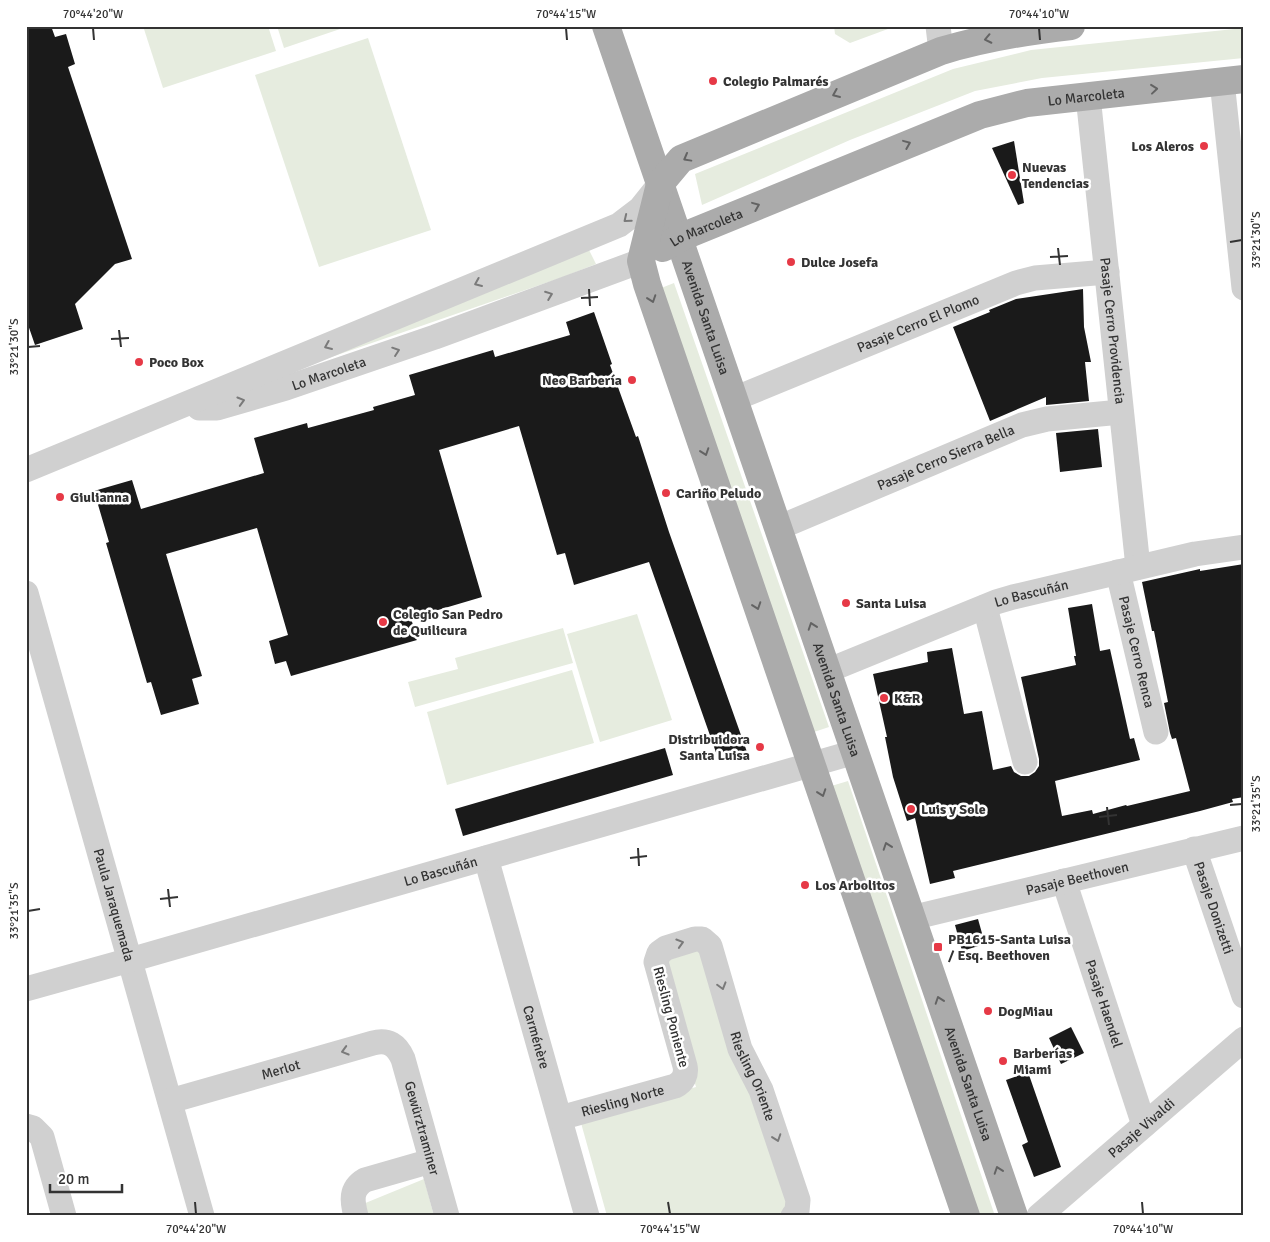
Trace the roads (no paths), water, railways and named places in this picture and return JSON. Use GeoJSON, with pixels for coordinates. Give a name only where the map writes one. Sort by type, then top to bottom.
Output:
{"type":"FeatureCollection","features":[{"type":"Feature","properties":{"kind":"main road","name":"Avenida Santa Luisa"},"geometry":{"type":"LineString","coordinates":[[606,26],[1014,1216]]}},
{"type":"Feature","properties":{"kind":"main road","name":"Lo Marcoleta"},"geometry":{"type":"LineString","coordinates":[[660,184],[681,159],[939,39],[983,39],[1071,26]]}},
{"type":"Feature","properties":{"kind":"main road","name":"Lo Marcoleta"},"geometry":{"type":"LineString","coordinates":[[641,261],[679,238],[980,115],[1027,103],[1233,80]]}},
{"type":"Feature","properties":{"kind":"main road"},"geometry":{"type":"LineString","coordinates":[[660,184],[641,261],[647,284],[966,1216]]}},
{"type":"Feature","properties":{"kind":"street"},"geometry":{"type":"LineString","coordinates":[[1233,80],[1244,288]]}},
{"type":"Feature","properties":{"kind":"street","name":"Pasaje Cerro Providencia"},"geometry":{"type":"LineString","coordinates":[[1088,96],[1121,412],[1128,570]]}},
{"type":"Feature","properties":{"kind":"street","name":"Lo Marcoleta"},"geometry":{"type":"LineString","coordinates":[[26,470],[620,226],[640,209],[660,184]]}},
{"type":"Feature","properties":{"kind":"street","name":"Lo Marcoleta"},"geometry":{"type":"LineString","coordinates":[[176,408],[217,408],[286,388],[435,337],[641,261]]}},
{"type":"Feature","properties":{"kind":"street","name":"Pasaje Cerro El Plomo"},"geometry":{"type":"LineString","coordinates":[[734,399],[1016,283],[1034,278],[1107,272]]}},
{"type":"Feature","properties":{"kind":"street","name":"Pasaje Cerro Sierra Bella"},"geometry":{"type":"LineString","coordinates":[[778,528],[1022,425],[1047,419],[1121,412]]}},
{"type":"Feature","properties":{"kind":"street","name":"Lo Bascuñán"},"geometry":{"type":"LineString","coordinates":[[827,671],[1013,597],[1195,554],[1244,547]]}},
{"type":"Feature","properties":{"kind":"street","name":"Pasaje Cerro Renca"},"geometry":{"type":"LineString","coordinates":[[1128,570],[1156,732]]}},
{"type":"Feature","properties":{"kind":"street","name":"Paula Jaraquemada"},"geometry":{"type":"LineString","coordinates":[[26,593],[202,1216]]}},
{"type":"Feature","properties":{"kind":"street"},"geometry":{"type":"LineString","coordinates":[[985,607],[1025,762]]}},
{"type":"Feature","properties":{"kind":"street","name":"Lo Bascuñán"},"geometry":{"type":"LineString","coordinates":[[26,989],[855,752]]}},
{"type":"Feature","properties":{"kind":"street","name":"Pasaje Beethoven"},"geometry":{"type":"LineString","coordinates":[[911,918],[1244,838]]}},
{"type":"Feature","properties":{"kind":"street","name":"Pasaje Donizetti"},"geometry":{"type":"LineString","coordinates":[[1194,850],[1244,996]]}},
{"type":"Feature","properties":{"kind":"street","name":"Carménère"},"geometry":{"type":"LineString","coordinates":[[486,858],[587,1216]]}},
{"type":"Feature","properties":{"kind":"street","name":"Pasaje Haendel"},"geometry":{"type":"LineString","coordinates":[[1064,882],[1144,1125]]}},
{"type":"Feature","properties":{"kind":"street","name":"Riesling Poniente"},"geometry":{"type":"LineString","coordinates":[[684,1078],[685,1066],[656,966],[657,956],[666,948],[695,939],[705,941]]}},
{"type":"Feature","properties":{"kind":"street","name":"Riesling Oriente"},"geometry":{"type":"LineString","coordinates":[[705,941],[710,946],[740,1049],[764,1099],[798,1200],[795,1213]]}},
{"type":"Feature","properties":{"kind":"street","name":"Pasaje Vivaldi"},"geometry":{"type":"LineString","coordinates":[[1039,1216],[1244,1039]]}},
{"type":"Feature","properties":{"kind":"street","name":"Merlot"},"geometry":{"type":"LineString","coordinates":[[170,1101],[380,1041],[392,1044]]}},
{"type":"Feature","properties":{"kind":"street","name":"Gewürztraminer"},"geometry":{"type":"LineString","coordinates":[[392,1044],[400,1053],[402,1059],[447,1216]]}},
{"type":"Feature","properties":{"kind":"street","name":"Riesling Norte"},"geometry":{"type":"LineString","coordinates":[[560,1118],[675,1086],[684,1078]]}},
{"type":"Feature","properties":{"kind":"street"},"geometry":{"type":"LineString","coordinates":[[29,1127],[38,1132],[44,1144],[64,1216]]}},
{"type":"Feature","properties":{"kind":"street"},"geometry":{"type":"LineString","coordinates":[[356,1216],[352,1197],[358,1184],[365,1180],[431,1161]]}},
{"type":"Feature","properties":{"kind":"place","name":"Colegio Palmarés"},"geometry":{"type":"Point","coordinates":[713,81]}},
{"type":"Feature","properties":{"kind":"place","name":"Los Aleros"},"geometry":{"type":"Point","coordinates":[1204,146]}},
{"type":"Feature","properties":{"kind":"place","name":"Nuevas Tendencias"},"geometry":{"type":"Point","coordinates":[1012,175]}},
{"type":"Feature","properties":{"kind":"place","name":"Dulce Josefa"},"geometry":{"type":"Point","coordinates":[791,262]}},
{"type":"Feature","properties":{"kind":"place","name":"Poco Box"},"geometry":{"type":"Point","coordinates":[139,362]}},
{"type":"Feature","properties":{"kind":"place","name":"Neo Barbería"},"geometry":{"type":"Point","coordinates":[632,380]}},
{"type":"Feature","properties":{"kind":"place","name":"Cariño Peludo"},"geometry":{"type":"Point","coordinates":[666,493]}},
{"type":"Feature","properties":{"kind":"place","name":"Giulianna"},"geometry":{"type":"Point","coordinates":[60,497]}},
{"type":"Feature","properties":{"kind":"place","name":"Santa Luisa"},"geometry":{"type":"Point","coordinates":[846,603]}},
{"type":"Feature","properties":{"kind":"place","name":"Colegio San Pedro de Quilicura"},"geometry":{"type":"Point","coordinates":[383,622]}},
{"type":"Feature","properties":{"kind":"place","name":"K&R"},"geometry":{"type":"Point","coordinates":[884,698]}},
{"type":"Feature","properties":{"kind":"place","name":"Distribuidora Santa Luisa"},"geometry":{"type":"Point","coordinates":[760,747]}},
{"type":"Feature","properties":{"kind":"place","name":"Luis y Sole"},"geometry":{"type":"Point","coordinates":[911,809]}},
{"type":"Feature","properties":{"kind":"place","name":"Los Arbolitos"},"geometry":{"type":"Point","coordinates":[805,885]}},
{"type":"Feature","properties":{"kind":"place","name":"PB1615-Santa Luisa / Esq. Beethoven"},"geometry":{"type":"Point","coordinates":[938,947]}},
{"type":"Feature","properties":{"kind":"place","name":"DogMiau"},"geometry":{"type":"Point","coordinates":[988,1011]}},
{"type":"Feature","properties":{"kind":"place","name":"Barberías Miami"},"geometry":{"type":"Point","coordinates":[1003,1061]}}]}
